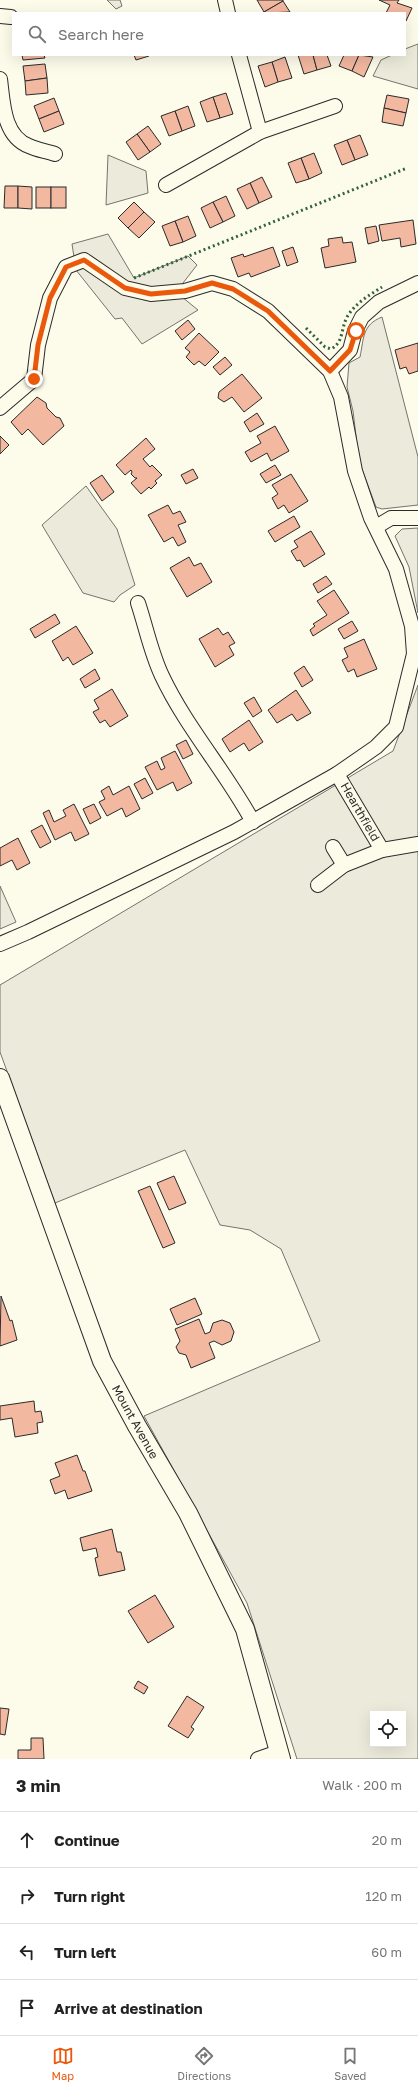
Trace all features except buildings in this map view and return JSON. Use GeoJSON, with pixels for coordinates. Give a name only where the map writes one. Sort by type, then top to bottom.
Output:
{"type":"FeatureCollection","features":[{"type":"Feature","properties":{"kind":"street"},"geometry":{"type":"LineString","coordinates":[[225,0],[228,12]]}},
{"type":"Feature","properties":{"kind":"street"},"geometry":{"type":"LineString","coordinates":[[238,56],[260,132]]}},
{"type":"Feature","properties":{"kind":"street"},"geometry":{"type":"LineString","coordinates":[[0,79],[4,111],[12,134],[27,146],[55,154]]}},
{"type":"Feature","properties":{"kind":"street"},"geometry":{"type":"LineString","coordinates":[[166,185],[260,132],[336,106]]}},
{"type":"Feature","properties":{"kind":"street"},"geometry":{"type":"LineString","coordinates":[[0,408],[34,379],[38,345],[50,298],[66,267],[84,260],[125,288],[151,294],[185,291],[212,283],[233,289],[268,311],[330,371],[341,396],[355,471],[376,528],[396,569],[412,626],[414,654],[396,727],[376,747],[337,774],[253,822],[164,867],[0,944]]}},
{"type":"Feature","properties":{"kind":"street"},"geometry":{"type":"LineString","coordinates":[[330,371],[350,350],[362,317],[379,302],[418,283]]}},
{"type":"Feature","properties":{"kind":"street"},"geometry":{"type":"LineString","coordinates":[[376,528],[392,518],[418,518]]}},
{"type":"Feature","properties":{"kind":"street"},"geometry":{"type":"LineString","coordinates":[[138,603],[162,675],[176,701],[239,795],[253,822]]}},
{"type":"Feature","properties":{"kind":"street","name":"Hearthfield"},"geometry":{"type":"LineString","coordinates":[[337,774],[382,850]]}},
{"type":"Feature","properties":{"kind":"street","name":"Hearthfield"},"geometry":{"type":"LineString","coordinates":[[318,885],[344,865],[382,850],[418,844]]}},
{"type":"Feature","properties":{"kind":"street"},"geometry":{"type":"LineString","coordinates":[[333,847],[344,865]]}},
{"type":"Feature","properties":{"kind":"street","name":"Mount Avenue"},"geometry":{"type":"LineString","coordinates":[[0,1078],[102,1361],[137,1426],[188,1513],[245,1629],[279,1755]]}},
{"type":"Feature","properties":{"kind":"street"},"geometry":{"type":"LineString","coordinates":[[258,1759],[279,1755]]}},
{"type":"Feature","properties":{"kind":"shaded area"},"geometry":{"type":"Polygon","coordinates":[[[107,0],[120,0],[122,6],[116,9],[107,0]]]}},
{"type":"Feature","properties":{"kind":"shaded area"},"geometry":{"type":"Polygon","coordinates":[[[418,44],[418,89],[373,76],[381,60],[390,56],[406,56],[406,49],[418,44]]]}},
{"type":"Feature","properties":{"kind":"shaded area"},"geometry":{"type":"Polygon","coordinates":[[[108,155],[146,171],[148,193],[106,205],[108,155]]]}},
{"type":"Feature","properties":{"kind":"shaded area"},"geometry":{"type":"Polygon","coordinates":[[[108,234],[134,278],[188,256],[197,265],[183,283],[182,297],[198,310],[142,344],[122,318],[115,319],[76,270],[72,244],[108,234]]]}},
{"type":"Feature","properties":{"kind":"shaded area"},"geometry":{"type":"Polygon","coordinates":[[[382,317],[418,457],[418,505],[382,509],[376,507],[359,461],[353,411],[347,387],[349,363],[360,357],[363,338],[367,328],[375,320],[382,317]]]}},
{"type":"Feature","properties":{"kind":"shaded area"},"geometry":{"type":"Polygon","coordinates":[[[86,486],[117,529],[135,585],[120,595],[114,602],[83,593],[42,525],[86,486]]]}},
{"type":"Feature","properties":{"kind":"shaded area"},"geometry":{"type":"Polygon","coordinates":[[[418,528],[418,613],[409,567],[395,536],[402,529],[418,528]]]}},
{"type":"Feature","properties":{"kind":"shaded area"},"geometry":{"type":"Polygon","coordinates":[[[418,685],[418,1759],[297,1759],[247,1603],[144,1416],[320,1341],[281,1249],[250,1230],[220,1225],[185,1150],[55,1203],[0,1052],[0,985],[393,751],[418,685]]]}},
{"type":"Feature","properties":{"kind":"shaded area"},"geometry":{"type":"Polygon","coordinates":[[[0,886],[16,922],[0,929],[0,886]]]}},
{"type":"Feature","properties":{"kind":"hedge"},"geometry":{"type":"LineString","coordinates":[[134,278],[407,168]]}},
{"type":"Feature","properties":{"kind":"hedge"},"geometry":{"type":"LineString","coordinates":[[306,328],[325,347],[331,349],[338,342],[346,319],[352,310],[364,299],[382,287]]}},
{"type":"Feature","properties":{"kind":"route"},"geometry":{"type":"LineString","coordinates":[[34,379],[38,345],[50,298],[66,267],[84,260],[98,268],[125,288],[151,294],[185,291],[212,283],[233,289],[268,311],[297,337],[330,371],[350,350],[356,331]]}}]}
